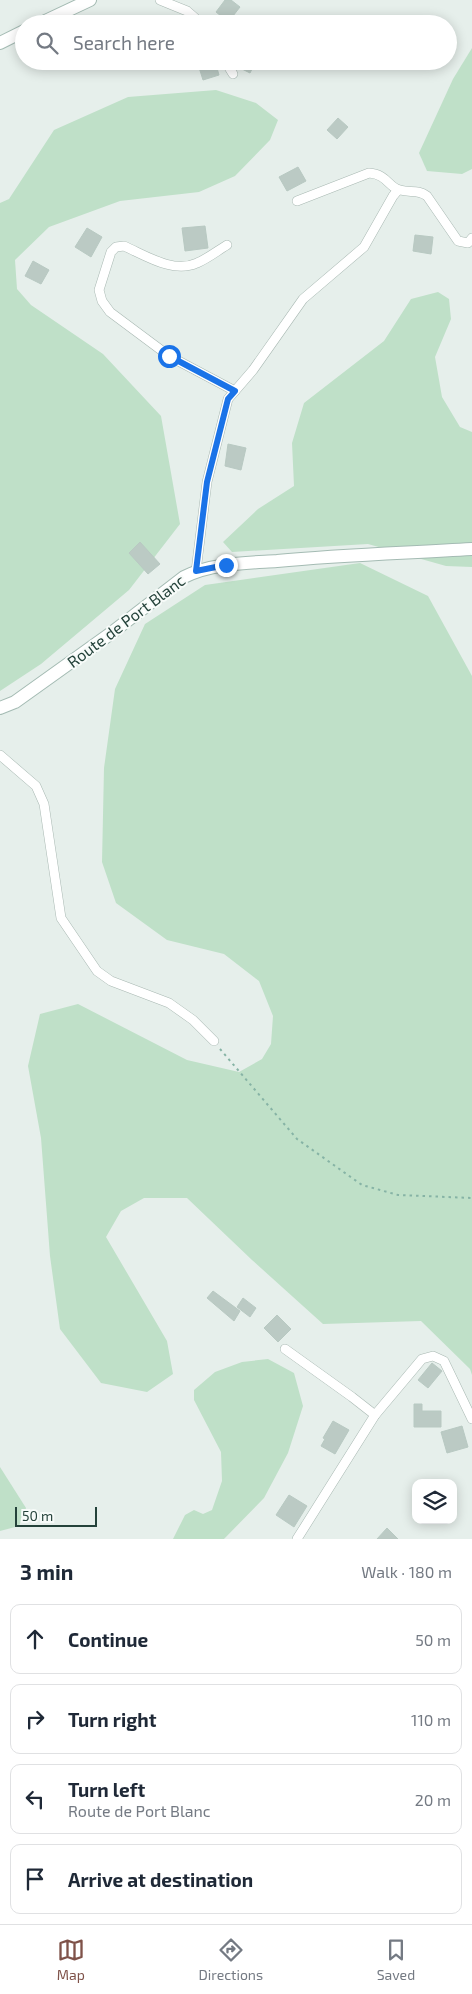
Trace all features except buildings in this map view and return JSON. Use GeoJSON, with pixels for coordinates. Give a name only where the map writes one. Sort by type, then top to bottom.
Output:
{"type":"FeatureCollection","features":[{"type":"Feature","properties":{"kind":"street"},"geometry":{"type":"LineString","coordinates":[[58,15],[90,0]]}},
{"type":"Feature","properties":{"kind":"street"},"geometry":{"type":"LineString","coordinates":[[160,0],[187,11],[192,15]]}},
{"type":"Feature","properties":{"kind":"street"},"geometry":{"type":"LineString","coordinates":[[0,42],[15,35]]}},
{"type":"Feature","properties":{"kind":"street"},"geometry":{"type":"LineString","coordinates":[[231,70],[233,74]]}},
{"type":"Feature","properties":{"kind":"street"},"geometry":{"type":"LineString","coordinates":[[297,201],[369,172],[378,174],[398,190],[421,191],[427,196],[458,241],[468,243],[472,238]]}},
{"type":"Feature","properties":{"kind":"street"},"geometry":{"type":"LineString","coordinates":[[196,571],[207,482],[228,399],[253,370],[303,299],[364,247],[398,190]]}},
{"type":"Feature","properties":{"kind":"street"},"geometry":{"type":"LineString","coordinates":[[227,245],[196,264],[179,267],[170,266],[124,246],[116,247],[111,252],[99,290],[102,301],[110,312],[169,356],[235,391]]}},
{"type":"Feature","properties":{"kind":"street","name":"Route de Port Blanc"},"geometry":{"type":"LineString","coordinates":[[0,708],[15,702],[110,634],[184,577],[196,571],[226,565],[313,558],[472,549]]}},
{"type":"Feature","properties":{"kind":"street"},"geometry":{"type":"LineString","coordinates":[[0,755],[36,786],[44,804],[61,918],[97,971],[111,981],[169,1003],[193,1020],[214,1041]]}},
{"type":"Feature","properties":{"kind":"street"},"geometry":{"type":"LineString","coordinates":[[285,1349],[352,1396],[375,1415]]}},
{"type":"Feature","properties":{"kind":"street"},"geometry":{"type":"LineString","coordinates":[[297,1539],[343,1463],[375,1415],[422,1360],[433,1356],[444,1361],[472,1419]]}},
{"type":"Feature","properties":{"kind":"path"},"geometry":{"type":"LineString","coordinates":[[214,1041],[297,1139],[362,1185],[398,1196],[472,1198]]}},
{"type":"Feature","properties":{"kind":"green space"},"geometry":{"type":"Polygon","coordinates":[[[472,48],[472,169],[462,174],[427,171],[419,153],[453,79],[472,48]]]}},
{"type":"Feature","properties":{"kind":"green space"},"geometry":{"type":"Polygon","coordinates":[[[216,90],[256,103],[278,120],[270,140],[235,176],[199,192],[120,201],[49,227],[15,260],[17,289],[31,305],[103,354],[161,416],[180,524],[129,590],[41,664],[0,691],[0,203],[9,199],[54,130],[128,97],[216,90]]]}},
{"type":"Feature","properties":{"kind":"green space"},"geometry":{"type":"Polygon","coordinates":[[[438,292],[449,299],[451,319],[435,357],[442,397],[460,427],[472,432],[472,567],[446,566],[368,544],[232,552],[223,542],[258,509],[294,486],[292,443],[304,403],[384,341],[411,299],[438,292]]]}},
{"type":"Feature","properties":{"kind":"green space"},"geometry":{"type":"Polygon","coordinates":[[[360,563],[428,596],[472,676],[472,1375],[470,1369],[421,1321],[323,1324],[187,1198],[144,1198],[121,1211],[106,1237],[167,1341],[173,1374],[147,1392],[101,1383],[60,1329],[50,1256],[41,1138],[28,1066],[40,1014],[78,1004],[187,1060],[239,1072],[262,1059],[271,1044],[273,1016],[259,981],[224,954],[167,940],[116,903],[102,862],[104,768],[115,689],[145,624],[205,585],[360,563]]]}},
{"type":"Feature","properties":{"kind":"green space"},"geometry":{"type":"Polygon","coordinates":[[[268,1359],[294,1373],[303,1406],[288,1453],[264,1498],[224,1539],[173,1539],[185,1515],[194,1510],[203,1514],[212,1510],[222,1481],[221,1452],[194,1400],[194,1390],[215,1372],[242,1362],[268,1359]]]}},
{"type":"Feature","properties":{"kind":"green space"},"geometry":{"type":"Polygon","coordinates":[[[0,1467],[26,1508],[19,1526],[0,1531],[0,1467]]]}},
{"type":"Feature","properties":{"kind":"route"},"geometry":{"type":"LineString","coordinates":[[169,356],[235,391],[228,399],[207,482],[196,571],[226,565]]}}]}
